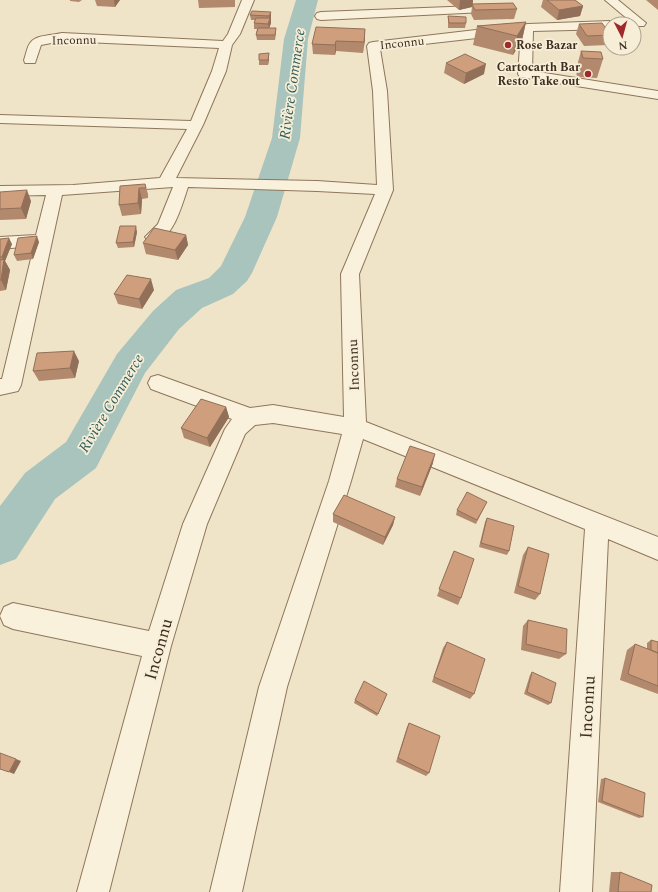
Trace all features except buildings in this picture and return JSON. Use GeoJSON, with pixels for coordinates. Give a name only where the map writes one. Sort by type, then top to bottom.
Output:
{"type":"FeatureCollection","features":[{"type":"Feature","properties":{"kind":"street"},"geometry":{"type":"LineString","coordinates":[[154,237],[165,226],[174,182],[196,124],[219,71],[226,45],[234,34],[248,0]]}},
{"type":"Feature","properties":{"kind":"street"},"geometry":{"type":"LineString","coordinates":[[502,0],[520,20],[525,74],[658,95]]}},
{"type":"Feature","properties":{"kind":"street"},"geometry":{"type":"LineString","coordinates":[[611,0],[635,16]]}},
{"type":"Feature","properties":{"kind":"street","name":"Inconnu"},"geometry":{"type":"LineString","coordinates":[[321,16],[520,20],[602,25]]}},
{"type":"Feature","properties":{"kind":"street","name":"Inconnu"},"geometry":{"type":"LineString","coordinates":[[226,892],[273,687],[340,481],[353,434],[350,274],[385,190],[380,91],[374,46],[520,20]]}},
{"type":"Feature","properties":{"kind":"street","name":"Inconnu"},"geometry":{"type":"LineString","coordinates":[[30,60],[36,43],[62,37],[226,45]]}},
{"type":"Feature","properties":{"kind":"street"},"geometry":{"type":"LineString","coordinates":[[0,118],[196,124]]}},
{"type":"Feature","properties":{"kind":"street"},"geometry":{"type":"LineString","coordinates":[[0,191],[55,190],[174,182],[317,186],[385,190]]}},
{"type":"Feature","properties":{"kind":"street"},"geometry":{"type":"LineString","coordinates":[[0,387],[11,385],[55,190]]}},
{"type":"Feature","properties":{"kind":"street"},"geometry":{"type":"LineString","coordinates":[[0,243],[44,240]]}},
{"type":"Feature","properties":{"kind":"street"},"geometry":{"type":"LineString","coordinates":[[158,383],[249,417],[273,414],[353,434],[597,523],[658,550]]}},
{"type":"Feature","properties":{"kind":"street","name":"Inconnu"},"geometry":{"type":"LineString","coordinates":[[93,892],[158,646],[195,524],[236,429],[249,417]]}},
{"type":"Feature","properties":{"kind":"street","name":"Inconnu"},"geometry":{"type":"LineString","coordinates":[[576,892],[597,523]]}},
{"type":"Feature","properties":{"kind":"street"},"geometry":{"type":"LineString","coordinates":[[13,616],[158,646]]}},
{"type":"Feature","properties":{"kind":"waterway","name":"Rivière Commerce"},"geometry":{"type":"LineString","coordinates":[[0,544],[40,486],[81,455],[131,364],[166,320],[189,299],[221,286],[235,273],[261,217],[286,138],[296,39],[307,0]]}},
{"type":"Feature","properties":{"kind":"place","name":"Rose Bazar"},"geometry":{"type":"Point","coordinates":[508,45]}},
{"type":"Feature","properties":{"kind":"place","name":"Cartocarth Bar Resto Take out"},"geometry":{"type":"Point","coordinates":[588,74]}}]}
